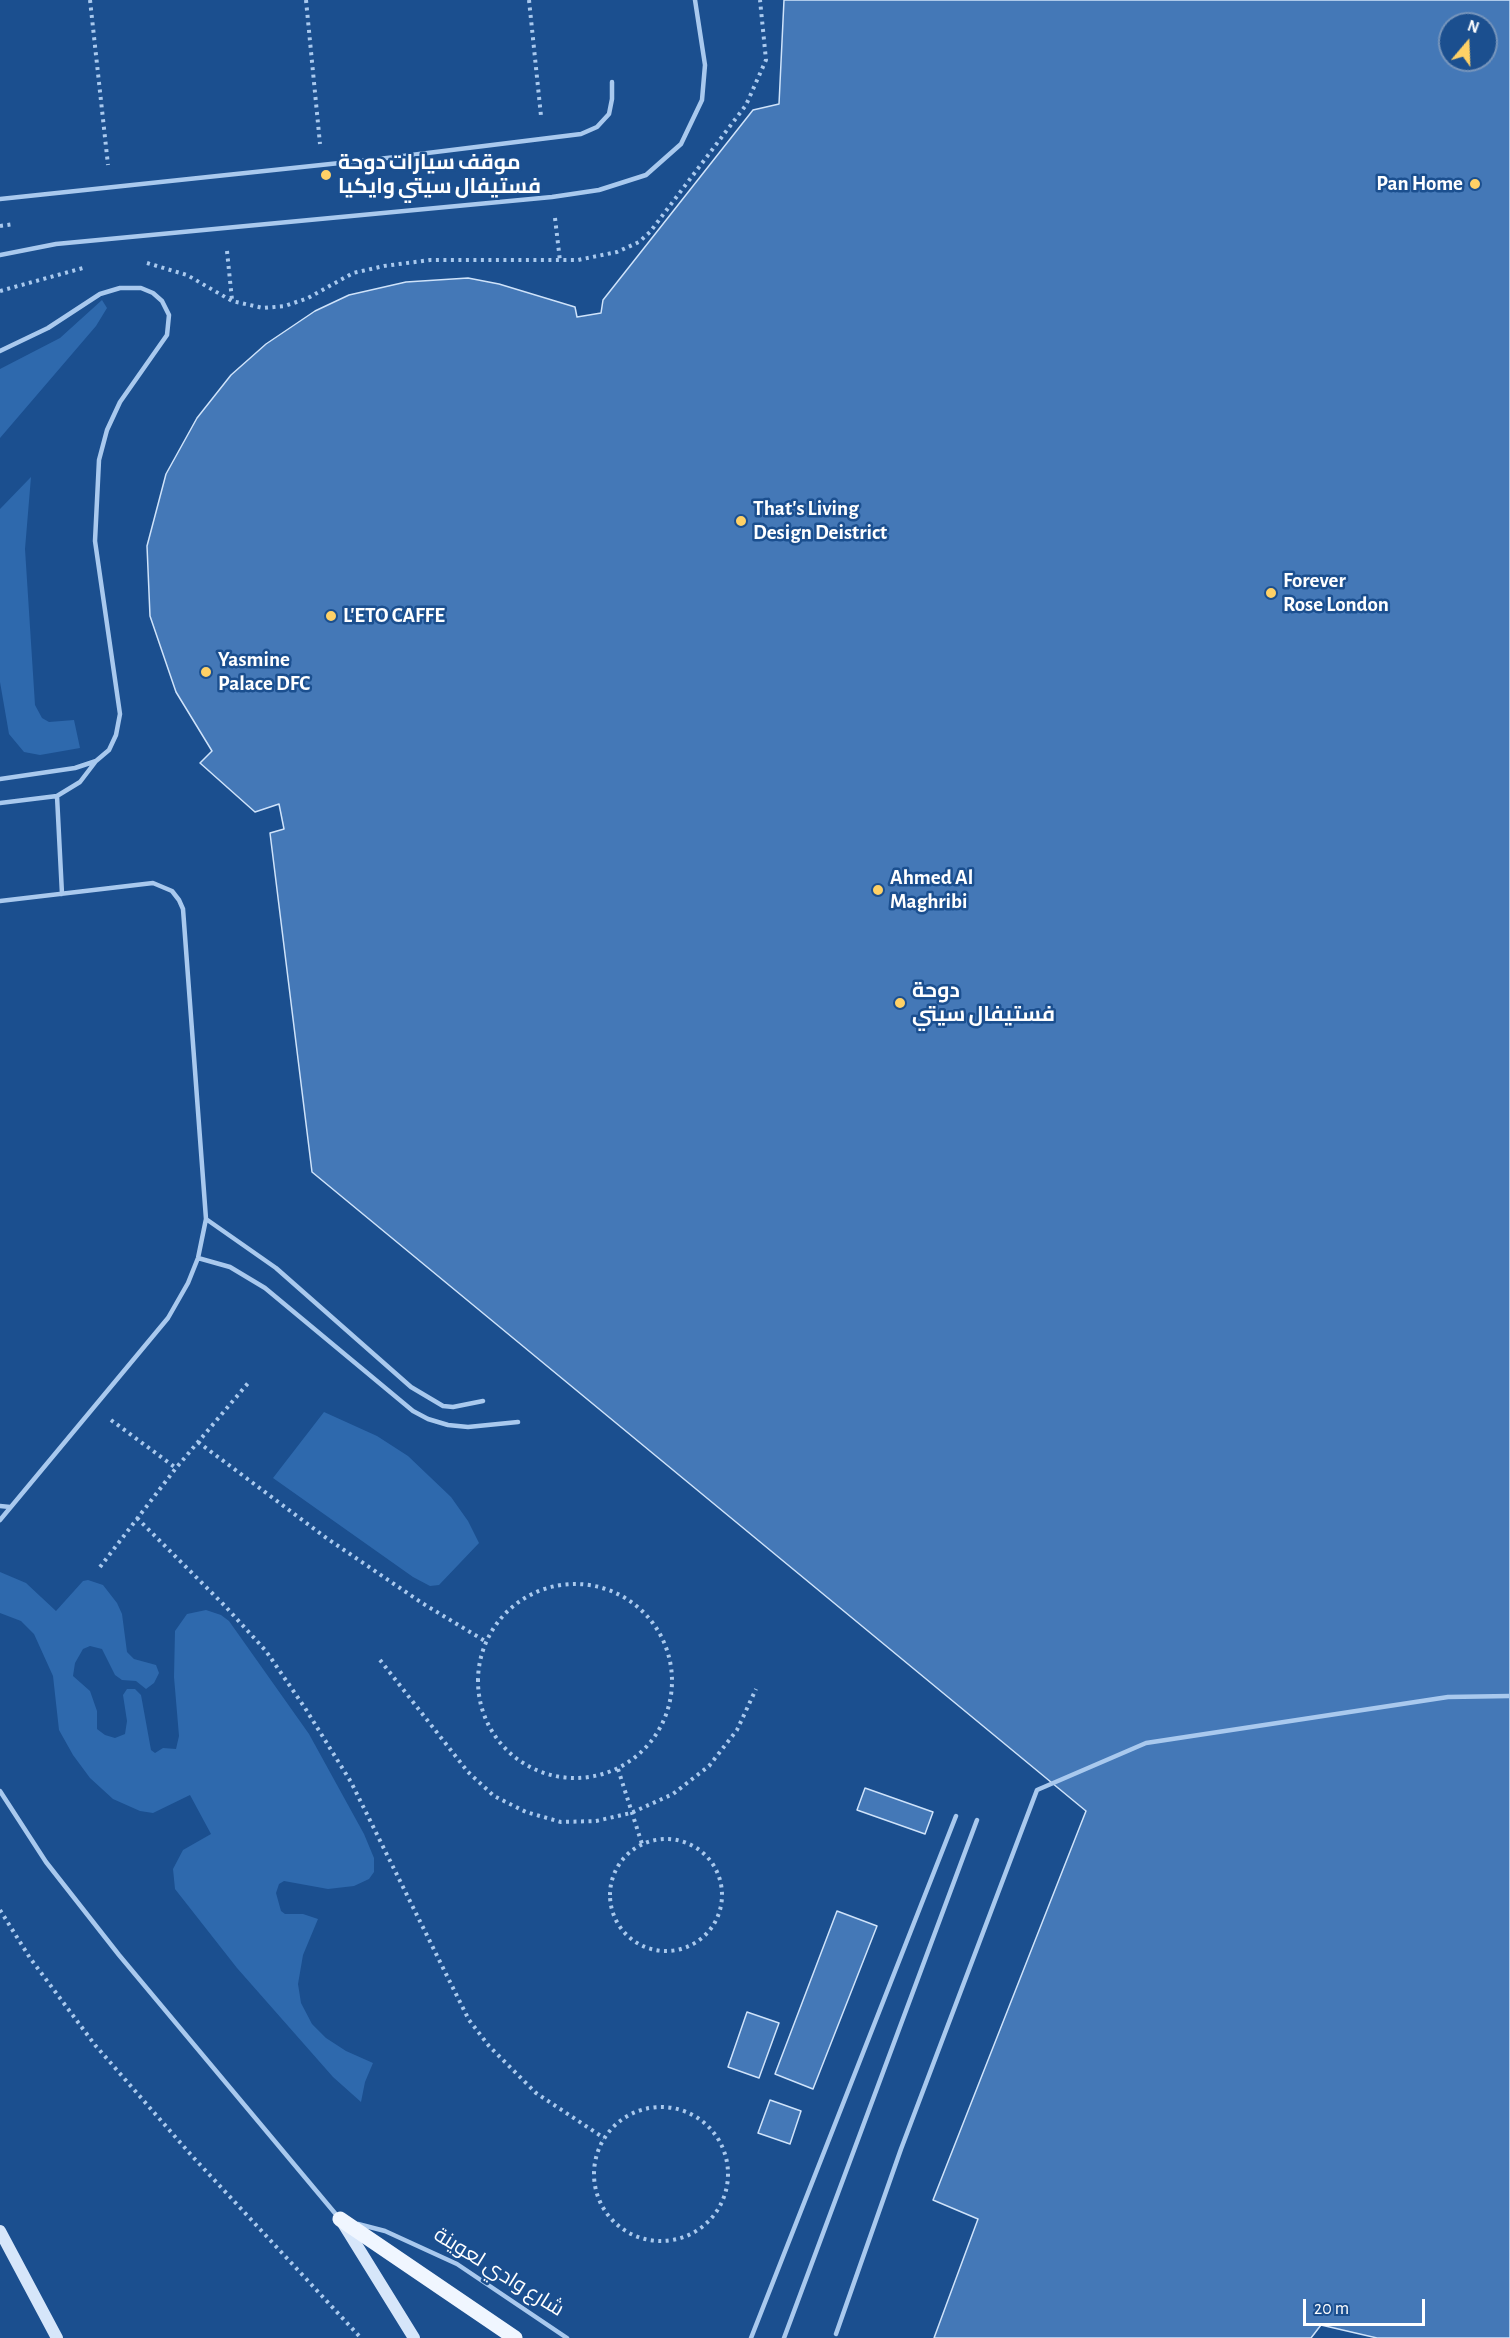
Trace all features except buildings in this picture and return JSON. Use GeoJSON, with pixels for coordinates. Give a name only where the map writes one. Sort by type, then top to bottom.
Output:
{"type":"FeatureCollection","features":[{"type":"Feature","properties":{"kind":"main road"},"geometry":{"type":"LineString","coordinates":[[340,2219],[414,2338]]}},
{"type":"Feature","properties":{"kind":"main road"},"geometry":{"type":"LineString","coordinates":[[340,2219],[515,2338]]}},
{"type":"Feature","properties":{"kind":"main road"},"geometry":{"type":"LineString","coordinates":[[0,2231],[57,2338]]}},
{"type":"Feature","properties":{"kind":"lane"},"geometry":{"type":"LineString","coordinates":[[0,255],[56,244],[552,197],[599,190],[646,175],[681,144],[702,100],[705,64],[695,0]]}},
{"type":"Feature","properties":{"kind":"lane"},"geometry":{"type":"LineString","coordinates":[[0,199],[110,189],[581,135],[597,127],[609,114],[612,82]]}},
{"type":"Feature","properties":{"kind":"lane"},"geometry":{"type":"LineString","coordinates":[[0,351],[48,328],[100,294],[120,288],[141,288],[153,293],[162,301],[169,315],[167,335],[120,402],[107,430],[99,460],[95,541],[120,714],[116,735],[109,750],[96,761],[80,783],[57,796],[0,803]]}},
{"type":"Feature","properties":{"kind":"lane"},"geometry":{"type":"LineString","coordinates":[[0,779],[75,768],[96,761]]}},
{"type":"Feature","properties":{"kind":"lane"},"geometry":{"type":"LineString","coordinates":[[57,796],[62,894]]}},
{"type":"Feature","properties":{"kind":"lane"},"geometry":{"type":"LineString","coordinates":[[0,901],[153,883],[172,891],[179,900],[183,909],[206,1219],[198,1258],[188,1283],[168,1318],[0,1520]]}},
{"type":"Feature","properties":{"kind":"lane"},"geometry":{"type":"LineString","coordinates":[[206,1219],[260,1254],[425,1396],[443,1406],[453,1407],[483,1401]]}},
{"type":"Feature","properties":{"kind":"lane"},"geometry":{"type":"LineString","coordinates":[[198,1258],[230,1268],[265,1288],[413,1411],[428,1419],[448,1425],[468,1427],[518,1422]]}},
{"type":"Feature","properties":{"kind":"lane"},"geometry":{"type":"LineString","coordinates":[[0,1506],[10,1507]]}},
{"type":"Feature","properties":{"kind":"lane"},"geometry":{"type":"LineString","coordinates":[[836,2334],[901,2149],[1037,1790],[1146,1743],[1448,1696],[1510,1696]]}},
{"type":"Feature","properties":{"kind":"lane"},"geometry":{"type":"LineString","coordinates":[[0,1791],[46,1862],[119,1955],[340,2219]]}},
{"type":"Feature","properties":{"kind":"lane"},"geometry":{"type":"LineString","coordinates":[[751,2338],[956,1816]]}},
{"type":"Feature","properties":{"kind":"lane"},"geometry":{"type":"LineString","coordinates":[[784,2338],[977,1820]]}},
{"type":"Feature","properties":{"kind":"lane","name":"شارع وادي لعوينة"},"geometry":{"type":"LineString","coordinates":[[340,2219],[385,2231],[457,2264],[567,2338]]}},
{"type":"Feature","properties":{"kind":"path"},"geometry":{"type":"LineString","coordinates":[[90,0],[110,189]]}},
{"type":"Feature","properties":{"kind":"path"},"geometry":{"type":"LineString","coordinates":[[306,0],[322,164]]}},
{"type":"Feature","properties":{"kind":"path"},"geometry":{"type":"LineString","coordinates":[[100,1567],[176,1468],[249,1382]]}},
{"type":"Feature","properties":{"kind":"path"},"geometry":{"type":"LineString","coordinates":[[94,1407],[176,1468]]}},
{"type":"Feature","properties":{"kind":"path"},"geometry":{"type":"LineString","coordinates":[[198,1442],[325,1537],[422,1603],[485,1641]]}},
{"type":"Feature","properties":{"kind":"path"},"geometry":{"type":"LineString","coordinates":[[137,1518],[225,1606],[266,1651],[305,1708],[351,1782],[470,2020],[489,2046],[536,2093],[604,2138]]}},
{"type":"Feature","properties":{"kind":"path"},"geometry":{"type":"LineString","coordinates":[[565,1584],[598,1587],[630,1600],[654,1624],[669,1654],[673,1688],[665,1722],[645,1750],[618,1769],[585,1778],[551,1776],[520,1762],[496,1738],[481,1708],[477,1675],[485,1641],[505,1613],[532,1594],[565,1584]]}},
{"type":"Feature","properties":{"kind":"path"},"geometry":{"type":"LineString","coordinates":[[380,1660],[468,1772],[494,1796],[526,1812],[561,1822],[596,1821],[631,1813],[673,1794],[709,1766],[737,1730],[756,1689]]}},
{"type":"Feature","properties":{"kind":"path"},"geometry":{"type":"LineString","coordinates":[[618,1769],[642,1844]]}},
{"type":"Feature","properties":{"kind":"path"},"geometry":{"type":"LineString","coordinates":[[659,1839],[676,1839],[693,1846],[707,1856],[717,1871],[722,1888],[721,1906],[715,1922],[704,1936],[690,1946],[673,1951],[655,1950],[631,1938],[614,1918],[609,1901],[610,1884],[616,1868],[627,1854],[642,1844],[659,1839]]}},
{"type":"Feature","properties":{"kind":"path"},"geometry":{"type":"LineString","coordinates":[[0,1910],[30,1958],[95,2045],[192,2156],[361,2338]]}},
{"type":"Feature","properties":{"kind":"path"},"geometry":{"type":"LineString","coordinates":[[670,2106],[689,2111],[705,2122],[718,2136],[726,2153],[729,2173],[727,2192],[719,2209],[707,2224],[691,2235],[673,2240],[653,2241],[634,2236],[618,2226],[605,2211],[595,2184],[596,2156],[604,2138],[616,2123],[632,2112],[650,2107],[670,2106]]}},
{"type":"Feature","properties":{"kind":"shaded area"},"geometry":{"type":"Polygon","coordinates":[[[102,300],[107,308],[96,326],[0,438],[0,369],[60,338],[102,300]]]}},
{"type":"Feature","properties":{"kind":"shaded area"},"geometry":{"type":"Polygon","coordinates":[[[31,477],[25,549],[35,705],[42,718],[49,722],[74,720],[80,748],[40,755],[24,752],[9,734],[0,682],[0,509],[31,477]]]}},
{"type":"Feature","properties":{"kind":"shaded area"},"geometry":{"type":"Polygon","coordinates":[[[324,1412],[377,1436],[408,1456],[451,1497],[468,1521],[479,1543],[439,1585],[430,1586],[413,1577],[273,1478],[324,1412]]]}},
{"type":"Feature","properties":{"kind":"shaded area"},"geometry":{"type":"Polygon","coordinates":[[[0,1572],[26,1583],[56,1611],[83,1581],[88,1580],[103,1585],[117,1603],[122,1614],[127,1652],[134,1659],[156,1665],[159,1673],[154,1683],[146,1689],[136,1681],[122,1680],[115,1675],[102,1649],[90,1646],[83,1649],[75,1663],[73,1676],[90,1691],[97,1711],[97,1729],[105,1735],[115,1738],[125,1734],[127,1721],[123,1695],[127,1689],[135,1689],[141,1695],[151,1750],[155,1753],[163,1748],[176,1749],[179,1736],[174,1677],[175,1631],[187,1614],[206,1610],[221,1615],[229,1621],[309,1734],[364,1834],[374,1858],[374,1872],[369,1879],[354,1886],[328,1889],[284,1881],[279,1884],[276,1893],[281,1911],[285,1914],[303,1914],[318,1919],[303,1955],[298,1984],[301,2003],[312,2024],[326,2038],[346,2051],[373,2063],[365,2082],[361,2102],[333,2077],[237,1968],[175,1889],[173,1869],[183,1850],[211,1834],[190,1795],[153,1813],[140,1811],[113,1799],[90,1778],[73,1755],[59,1730],[53,1676],[34,1634],[21,1621],[0,1613],[0,1572]]]}},
{"type":"Feature","properties":{"kind":"place","name":"موقف سيارات دوحة فستيفال سيتي وايكيا"},"geometry":{"type":"Point","coordinates":[326,175]}},
{"type":"Feature","properties":{"kind":"place","name":"Pan Home"},"geometry":{"type":"Point","coordinates":[1475,184]}},
{"type":"Feature","properties":{"kind":"place","name":"That's Living Design Deistrict"},"geometry":{"type":"Point","coordinates":[741,521]}},
{"type":"Feature","properties":{"kind":"place","name":"Forever Rose London"},"geometry":{"type":"Point","coordinates":[1271,593]}},
{"type":"Feature","properties":{"kind":"place","name":"L'ETO CAFFE"},"geometry":{"type":"Point","coordinates":[331,616]}},
{"type":"Feature","properties":{"kind":"place","name":"Yasmine Palace DFC"},"geometry":{"type":"Point","coordinates":[206,672]}},
{"type":"Feature","properties":{"kind":"place","name":"Ahmed Al Maghribi"},"geometry":{"type":"Point","coordinates":[878,890]}},
{"type":"Feature","properties":{"kind":"place","name":"دوحة فستيفال سيتي"},"geometry":{"type":"Point","coordinates":[900,1003]}}]}
